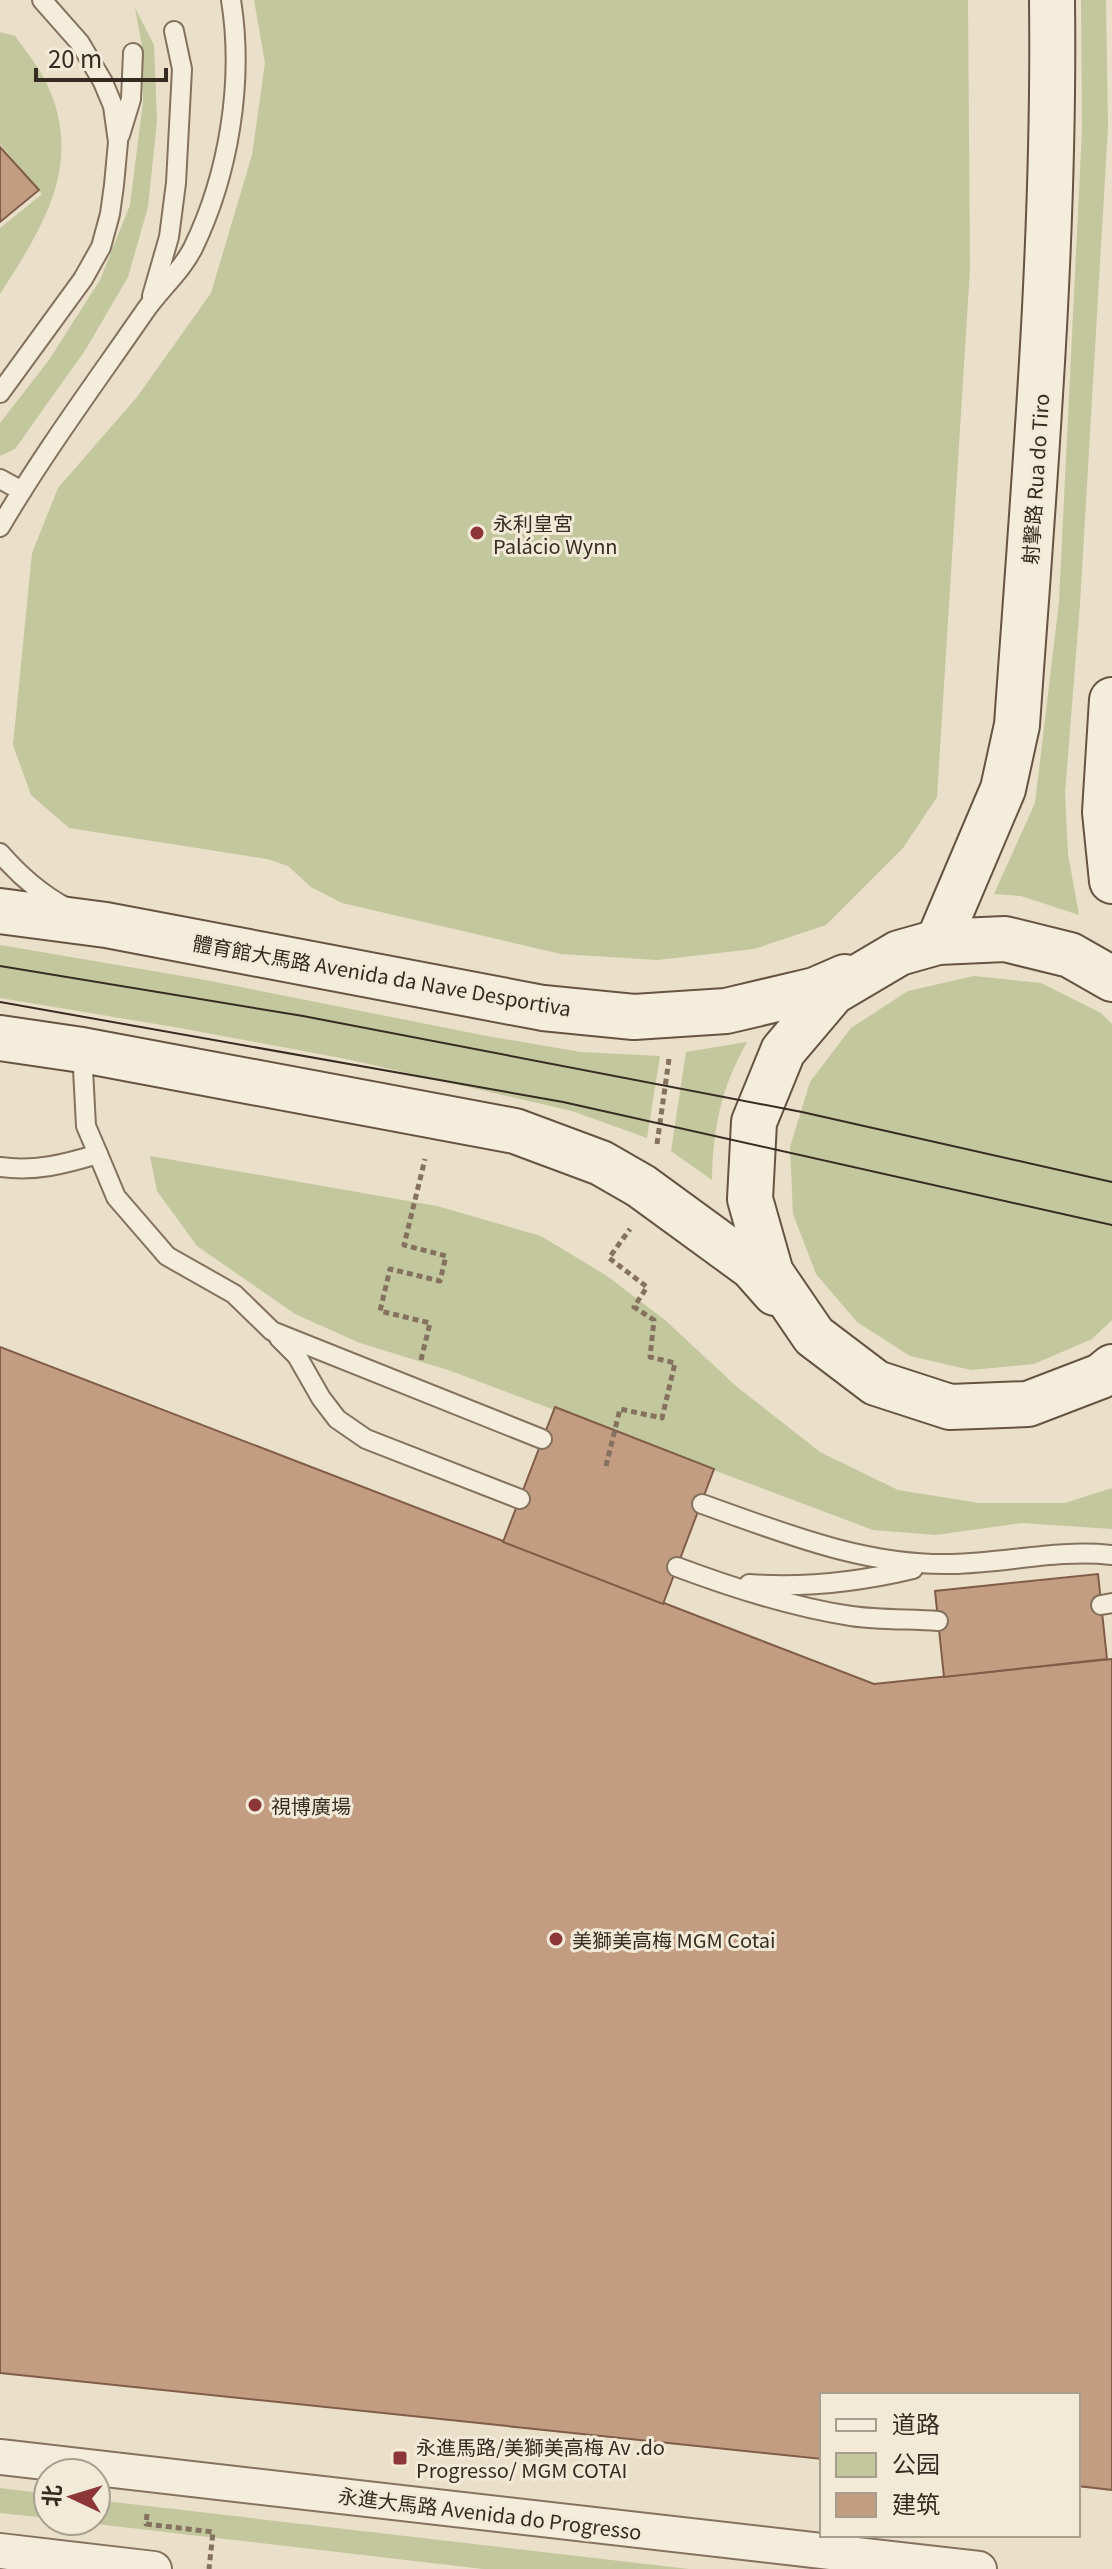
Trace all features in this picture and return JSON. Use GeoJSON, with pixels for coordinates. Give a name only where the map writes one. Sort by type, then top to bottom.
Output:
{"type":"FeatureCollection","features":[{"type":"Feature","properties":{"kind":"main road","name":"射擊路 Rua do Tiro"},"geometry":{"type":"LineString","coordinates":[[918,948],[1003,789],[1017,725],[1045,327],[1053,97],[1052,0]]}},
{"type":"Feature","properties":{"kind":"main road"},"geometry":{"type":"LineString","coordinates":[[1112,700],[1105,812],[1112,881]]}},
{"type":"Feature","properties":{"kind":"main road","name":"體育館大馬路 Avenida da Nave Desportiva"},"geometry":{"type":"LineString","coordinates":[[0,911],[106,925],[543,1008],[634,1017],[726,1011],[815,990],[918,948]]}},
{"type":"Feature","properties":{"kind":"main road"},"geometry":{"type":"LineString","coordinates":[[814,1336],[771,1273],[750,1199],[754,1122],[783,1051],[833,992],[918,948],[1005,939],[1070,955],[1112,979]]}},
{"type":"Feature","properties":{"kind":"main road"},"geometry":{"type":"LineString","coordinates":[[0,1038],[82,1050],[515,1131],[601,1163],[641,1186],[752,1267],[814,1336],[876,1383],[950,1407],[1028,1404],[1108,1372]]}},
{"type":"Feature","properties":{"kind":"street","name":"永進大馬路 Avenida do Progresso"},"geometry":{"type":"LineString","coordinates":[[0,2457],[979,2569]]}},
{"type":"Feature","properties":{"kind":"street"},"geometry":{"type":"LineString","coordinates":[[0,2551],[154,2569]]}},
{"type":"Feature","properties":{"kind":"lane"},"geometry":{"type":"LineString","coordinates":[[42,0],[80,43],[103,82],[113,106],[118,142]]}},
{"type":"Feature","properties":{"kind":"lane"},"geometry":{"type":"LineString","coordinates":[[0,527],[149,305],[192,250],[210,207],[234,106],[236,30],[231,0]]}},
{"type":"Feature","properties":{"kind":"lane"},"geometry":{"type":"LineString","coordinates":[[149,305],[169,237],[176,183],[182,69],[174,31]]}},
{"type":"Feature","properties":{"kind":"lane"},"geometry":{"type":"LineString","coordinates":[[0,393],[83,279],[101,247],[110,214],[118,142],[131,99],[133,53]]}},
{"type":"Feature","properties":{"kind":"lane"},"geometry":{"type":"LineString","coordinates":[[0,479],[22,491]]}},
{"type":"Feature","properties":{"kind":"lane"},"geometry":{"type":"LineString","coordinates":[[0,853],[22,879],[46,896],[106,925]]}},
{"type":"Feature","properties":{"kind":"lane"},"geometry":{"type":"LineString","coordinates":[[82,1050],[86,1126],[116,1197],[167,1256],[234,1294],[297,1356],[337,1419],[366,1439],[520,1499]]}},
{"type":"Feature","properties":{"kind":"lane"},"geometry":{"type":"LineString","coordinates":[[0,1167],[21,1170],[60,1165],[98,1154]]}},
{"type":"Feature","properties":{"kind":"lane"},"geometry":{"type":"LineString","coordinates":[[272,1331],[542,1439]]}},
{"type":"Feature","properties":{"kind":"lane"},"geometry":{"type":"LineString","coordinates":[[702,1504],[825,1547],[889,1561],[954,1564],[1037,1555],[1112,1555]]}},
{"type":"Feature","properties":{"kind":"lane"},"geometry":{"type":"LineString","coordinates":[[716,1582],[772,1586],[832,1584],[870,1580],[936,1563]]}},
{"type":"Feature","properties":{"kind":"lane"},"geometry":{"type":"LineString","coordinates":[[677,1567],[756,1595],[853,1616],[938,1621]]}},
{"type":"Feature","properties":{"kind":"path"},"geometry":{"type":"LineString","coordinates":[[606,1466],[620,1409],[662,1418],[675,1363],[650,1357],[654,1320],[634,1307],[647,1287],[609,1258],[629,1231],[641,1186],[657,1149],[670,1052],[662,1015]]}},
{"type":"Feature","properties":{"kind":"path"},"geometry":{"type":"LineString","coordinates":[[414,1388],[430,1323],[380,1311],[390,1269],[440,1281],[446,1256],[404,1245],[435,1116]]}},
{"type":"Feature","properties":{"kind":"path"},"geometry":{"type":"LineString","coordinates":[[152,2474],[146,2524],[213,2532],[209,2569]]}},
{"type":"Feature","properties":{"kind":"green space","name":"永利皇宮 Palácio Wynn"},"geometry":{"type":"Polygon","coordinates":[[[254,0],[968,0],[970,269],[937,797],[903,848],[826,925],[754,949],[657,960],[561,954],[342,903],[311,887],[288,866],[267,859],[69,828],[31,795],[13,745],[32,553],[58,488],[137,397],[211,293],[252,155],[265,63],[254,0]]]}},
{"type":"Feature","properties":{"kind":"green space"},"geometry":{"type":"Polygon","coordinates":[[[1081,0],[1106,0],[1108,127],[1080,604],[1065,793],[1068,854],[1079,915],[1021,896],[994,894],[1035,803],[1059,602],[1082,130],[1081,0]]]}},
{"type":"Feature","properties":{"kind":"green space"},"geometry":{"type":"Polygon","coordinates":[[[135,8],[154,45],[157,121],[148,207],[128,277],[86,349],[15,449],[0,456],[0,423],[49,360],[100,280],[130,205],[143,102],[143,51],[135,8]]]}},
{"type":"Feature","properties":{"kind":"green space"},"geometry":{"type":"Polygon","coordinates":[[[0,32],[15,36],[43,76],[57,112],[61,140],[60,167],[44,219],[0,294],[0,228],[42,194],[0,144],[0,32]]]}},
{"type":"Feature","properties":{"kind":"green space"},"geometry":{"type":"Polygon","coordinates":[[[0,945],[200,979],[581,1052],[660,1056],[647,1138],[572,1111],[351,1060],[0,998],[0,945]]]}},
{"type":"Feature","properties":{"kind":"green space"},"geometry":{"type":"Polygon","coordinates":[[[974,976],[1041,983],[1101,1013],[1112,1024],[1112,1320],[1092,1339],[1034,1364],[971,1370],[910,1356],[857,1322],[816,1274],[793,1214],[790,1147],[810,1082],[851,1028],[908,991],[974,976]]]}},
{"type":"Feature","properties":{"kind":"green space"},"geometry":{"type":"Polygon","coordinates":[[[747,1042],[720,1108],[712,1180],[671,1151],[686,1052],[747,1042]]]}},
{"type":"Feature","properties":{"kind":"green space"},"geometry":{"type":"Polygon","coordinates":[[[150,1156],[437,1206],[541,1236],[607,1276],[665,1320],[736,1386],[820,1452],[898,1490],[979,1503],[1065,1503],[1112,1488],[1112,1529],[1022,1523],[936,1535],[873,1530],[451,1371],[360,1343],[295,1314],[197,1246],[157,1191],[150,1156]]]}},
{"type":"Feature","properties":{"kind":"green space"},"geometry":{"type":"Polygon","coordinates":[[[0,2488],[32,2492],[32,2516],[0,2513],[0,2488]]]}},
{"type":"Feature","properties":{"kind":"green space"},"geometry":{"type":"Polygon","coordinates":[[[112,2502],[689,2569],[483,2569],[112,2526],[112,2502]]]}},
{"type":"Feature","properties":{"kind":"building"},"geometry":{"type":"Polygon","coordinates":[[[0,147],[39,190],[0,222],[0,147]]]}},
{"type":"Feature","properties":{"kind":"building","name":"美獅美高梅 MGM Cotai"},"geometry":{"type":"Polygon","coordinates":[[[0,1347],[874,1684],[1112,1659],[1112,2490],[1080,2486],[1080,2393],[820,2393],[820,2459],[0,2373],[0,1347]]]}},
{"type":"Feature","properties":{"kind":"building"},"geometry":{"type":"Polygon","coordinates":[[[555,1407],[714,1469],[663,1604],[503,1542],[555,1407]]]}},
{"type":"Feature","properties":{"kind":"building"},"geometry":{"type":"Polygon","coordinates":[[[1098,1574],[1107,1659],[944,1677],[935,1591],[1098,1574]]]}},
{"type":"Feature","properties":{"kind":"tram line"},"geometry":{"type":"LineString","coordinates":[[0,966],[303,1016],[802,1112],[1112,1182]]}},
{"type":"Feature","properties":{"kind":"tram line"},"geometry":{"type":"LineString","coordinates":[[0,1002],[563,1102],[1112,1225]]}},
{"type":"Feature","properties":{"kind":"place","name":"永利皇宮 Palácio Wynn"},"geometry":{"type":"Point","coordinates":[477,533]}},
{"type":"Feature","properties":{"kind":"place","name":"視博廣場"},"geometry":{"type":"Point","coordinates":[255,1805]}},
{"type":"Feature","properties":{"kind":"place","name":"美獅美高梅 MGM Cotai"},"geometry":{"type":"Point","coordinates":[556,1939]}},
{"type":"Feature","properties":{"kind":"place","name":"永進馬路/美獅美高梅 Av .do Progresso/ MGM COTAI"},"geometry":{"type":"Point","coordinates":[400,2458]}}]}
